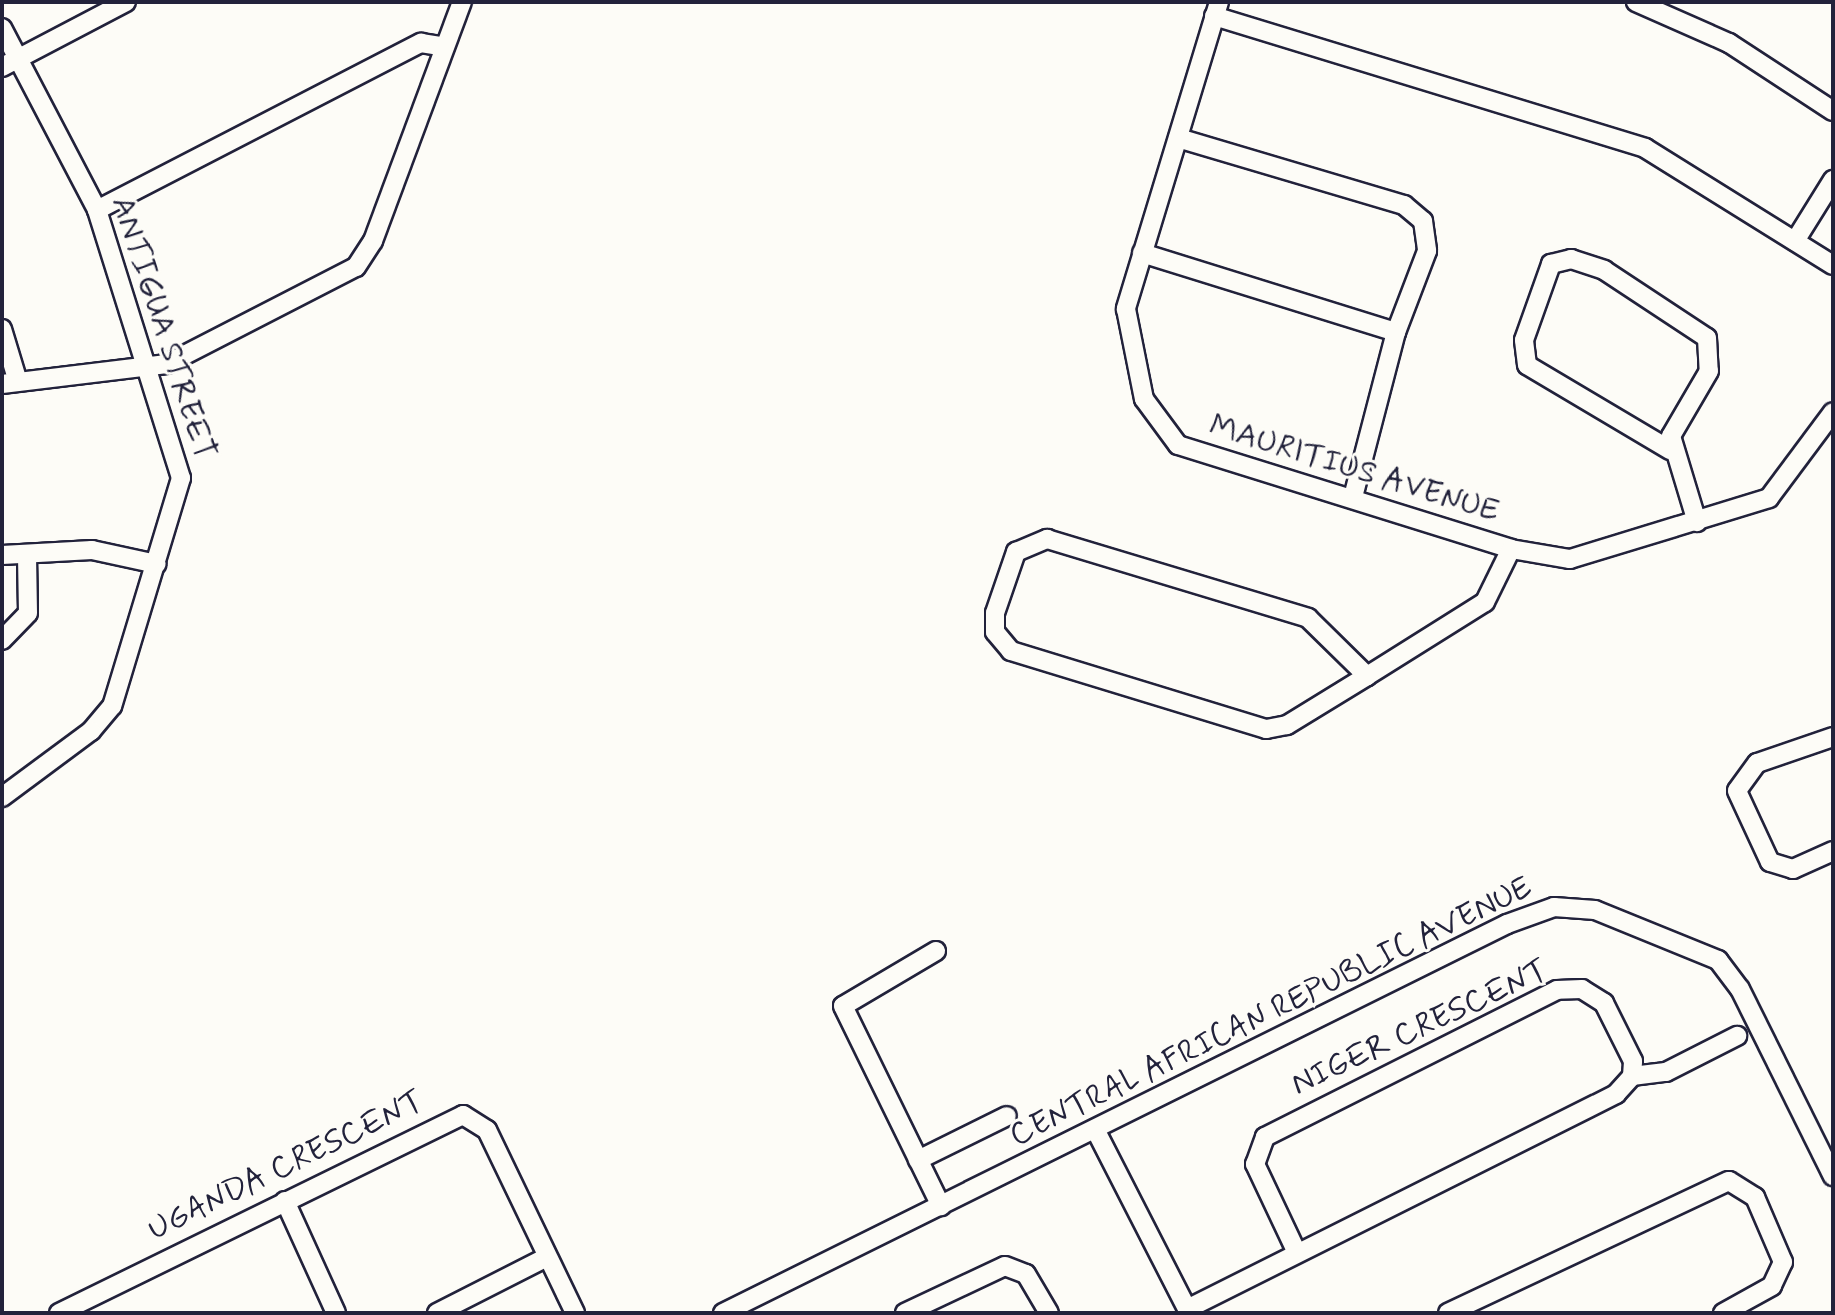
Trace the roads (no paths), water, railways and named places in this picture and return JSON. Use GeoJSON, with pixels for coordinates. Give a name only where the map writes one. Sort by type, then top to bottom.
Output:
{"type":"FeatureCollection","features":[{"type":"Feature","properties":{"kind":"street"},"geometry":{"type":"LineString","coordinates":[[10,63],[126,2]]}},
{"type":"Feature","properties":{"kind":"street"},"geometry":{"type":"LineString","coordinates":[[2,329],[10,383],[150,365],[184,357],[356,267],[373,241],[462,2]]}},
{"type":"Feature","properties":{"kind":"street"},"geometry":{"type":"LineString","coordinates":[[1636,2],[1729,43],[1833,111]]}},
{"type":"Feature","properties":{"kind":"street"},"geometry":{"type":"LineString","coordinates":[[1217,9],[1645,148],[1833,265]]}},
{"type":"Feature","properties":{"kind":"street","name":"MAURITIUS AVENUE"},"geometry":{"type":"LineString","coordinates":[[1217,9],[1142,253],[1126,333],[1160,428],[1201,455],[1353,497],[1511,549],[1570,559],[1697,522],[1778,492],[1833,412]]}},
{"type":"Feature","properties":{"kind":"street","name":"ANTIGUA STREET"},"geometry":{"type":"LineString","coordinates":[[2,28],[10,63],[97,210],[150,365],[181,478],[107,715],[2,797]]}},
{"type":"Feature","properties":{"kind":"street"},"geometry":{"type":"LineString","coordinates":[[97,210],[421,43],[445,47]]}},
{"type":"Feature","properties":{"kind":"street"},"geometry":{"type":"LineString","coordinates":[[1178,138],[1415,210],[1428,243],[1396,332],[1353,497]]}},
{"type":"Feature","properties":{"kind":"street"},"geometry":{"type":"LineString","coordinates":[[1795,241],[1833,180]]}},
{"type":"Feature","properties":{"kind":"street"},"geometry":{"type":"LineString","coordinates":[[1142,253],[1396,332]]}},
{"type":"Feature","properties":{"kind":"street"},"geometry":{"type":"LineString","coordinates":[[1670,450],[1527,365],[1524,340],[1551,264],[1571,259],[1604,270],[1707,338],[1709,371],[1674,426],[1670,450],[1697,522]]}},
{"type":"Feature","properties":{"kind":"street"},"geometry":{"type":"LineString","coordinates":[[1367,676],[1308,618],[1047,539],[1016,552],[995,613],[995,632],[1011,651],[1266,729],[1287,725],[1367,676],[1485,602],[1511,549]]}},
{"type":"Feature","properties":{"kind":"street"},"geometry":{"type":"LineString","coordinates":[[2,555],[92,550],[156,564]]}},
{"type":"Feature","properties":{"kind":"street"},"geometry":{"type":"LineString","coordinates":[[2,640],[28,613],[27,554]]}},
{"type":"Feature","properties":{"kind":"street"},"geometry":{"type":"LineString","coordinates":[[1833,737],[1757,763],[1737,791],[1770,862],[1793,869],[1833,851]]}},
{"type":"Feature","properties":{"kind":"street","name":"CENTRAL AFRICAN REPUBLIC AVENUE"},"geometry":{"type":"LineString","coordinates":[[723,1313],[1507,924],[1569,906],[1689,942],[1729,971],[1833,1176]]}},
{"type":"Feature","properties":{"kind":"street"},"geometry":{"type":"LineString","coordinates":[[936,951],[843,1006],[941,1206]]}},
{"type":"Feature","properties":{"kind":"street","name":"NIGER CRESCENT"},"geometry":{"type":"LineString","coordinates":[[1297,1253],[1255,1164],[1255,1149],[1270,1133],[1567,988],[1604,1003],[1630,1050],[1632,1076]]}},
{"type":"Feature","properties":{"kind":"street"},"geometry":{"type":"LineString","coordinates":[[1095,1129],[1188,1311],[1297,1253],[1616,1094],[1632,1076],[1666,1072],[1737,1036]]}},
{"type":"Feature","properties":{"kind":"street","name":"UGANDA CRESCENT"},"geometry":{"type":"LineString","coordinates":[[59,1313],[445,1120],[470,1116],[487,1130],[575,1313]]}},
{"type":"Feature","properties":{"kind":"street"},"geometry":{"type":"LineString","coordinates":[[918,1160],[1007,1116]]}},
{"type":"Feature","properties":{"kind":"street"},"geometry":{"type":"LineString","coordinates":[[1448,1313],[1729,1181],[1755,1197],[1783,1262],[1772,1286],[1723,1313]]}},
{"type":"Feature","properties":{"kind":"street"},"geometry":{"type":"LineString","coordinates":[[285,1201],[336,1313]]}},
{"type":"Feature","properties":{"kind":"street"},"geometry":{"type":"LineString","coordinates":[[437,1313],[547,1257]]}},
{"type":"Feature","properties":{"kind":"street"},"geometry":{"type":"LineString","coordinates":[[905,1313],[1005,1266],[1026,1274],[1049,1313]]}}]}
